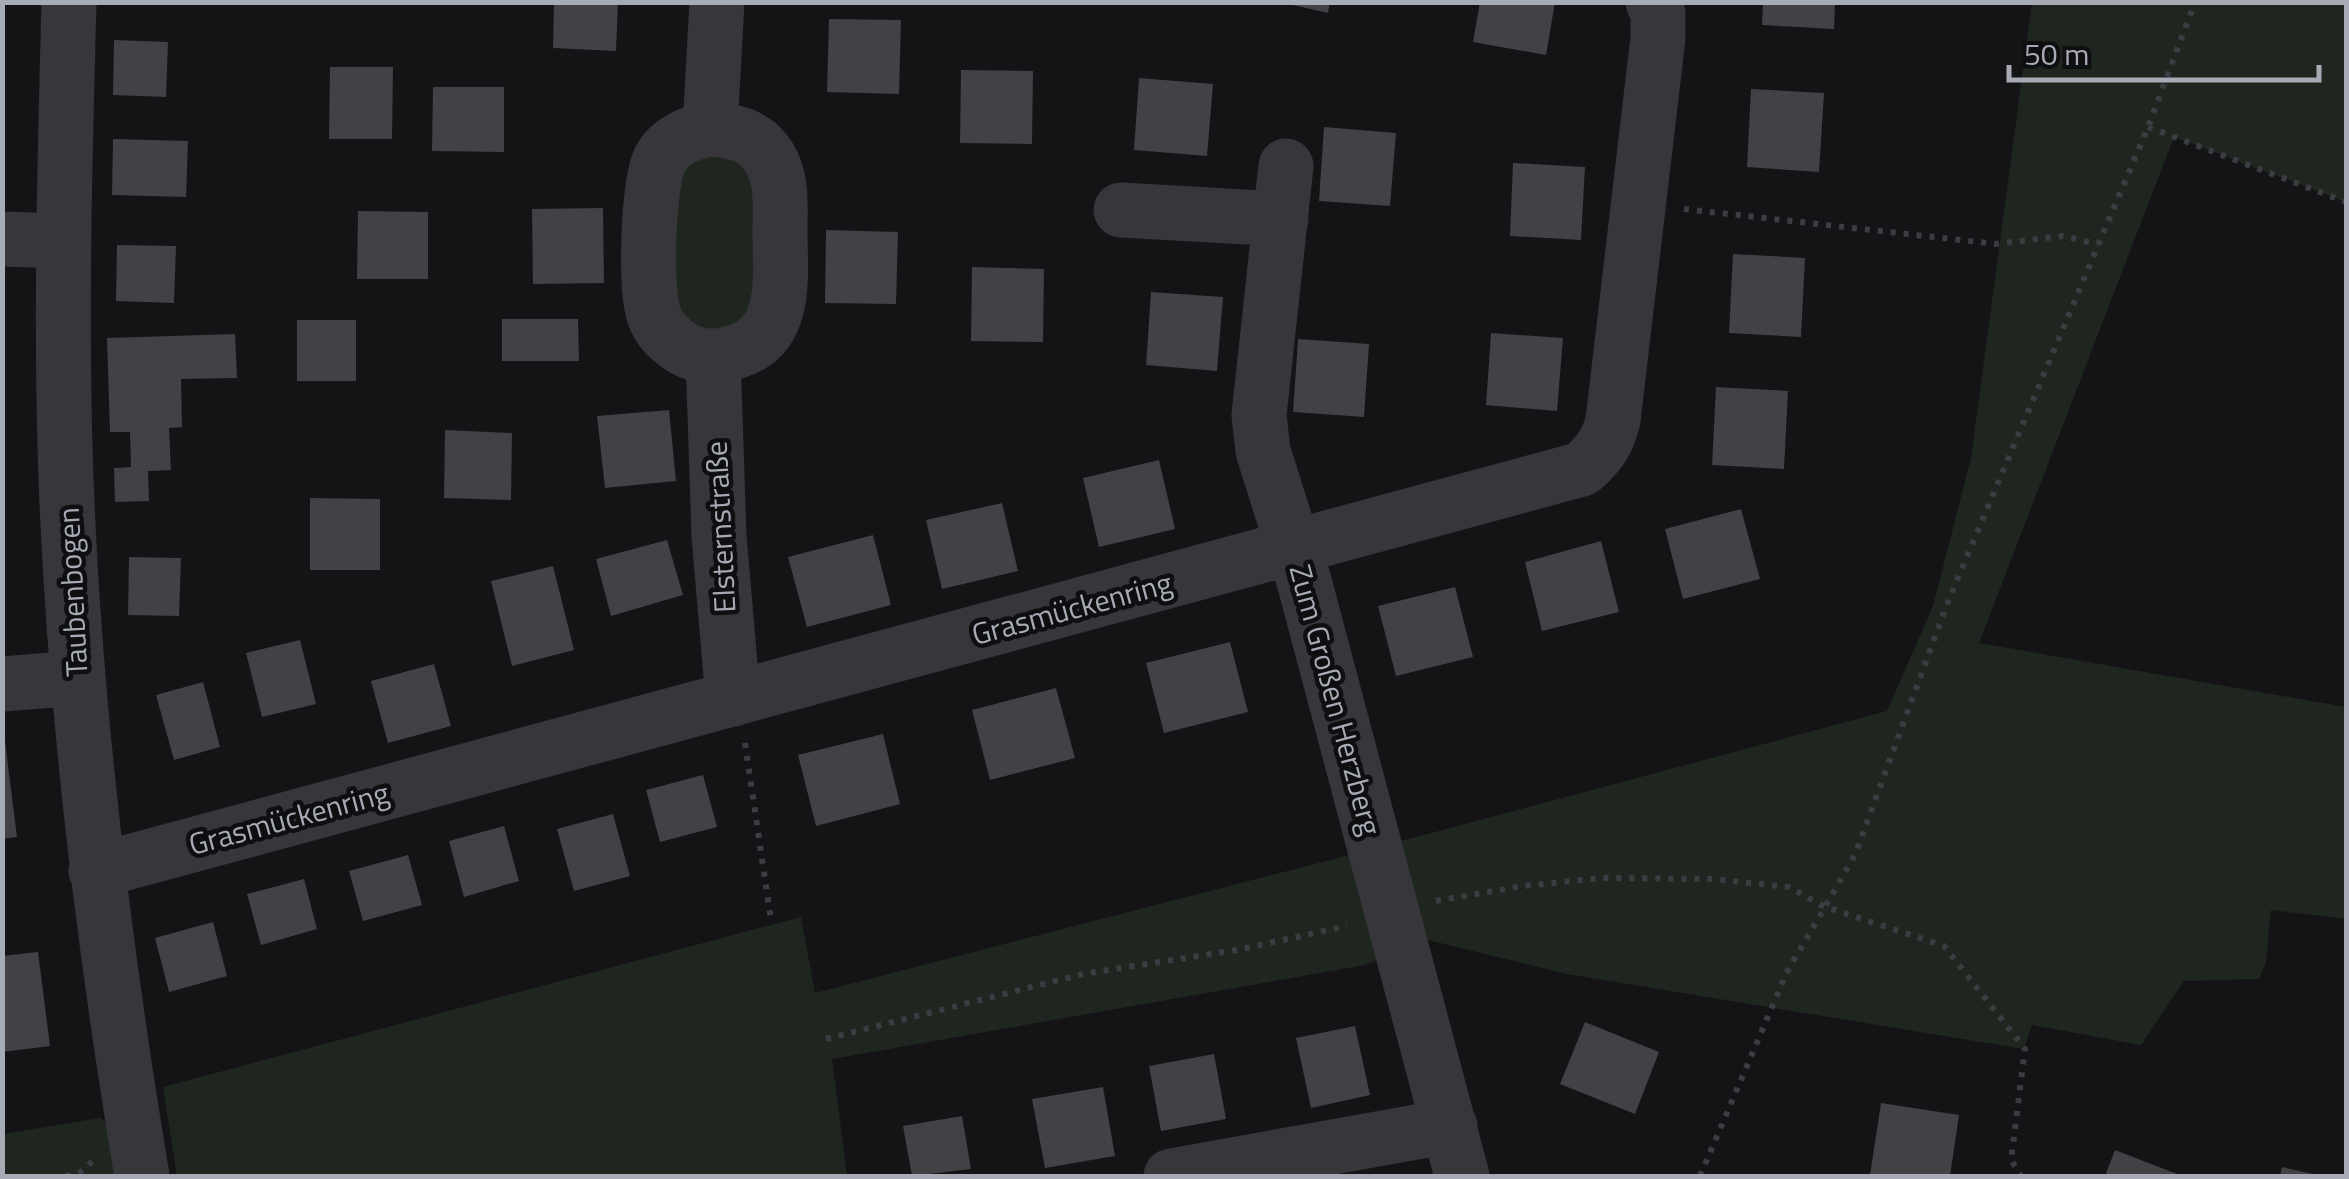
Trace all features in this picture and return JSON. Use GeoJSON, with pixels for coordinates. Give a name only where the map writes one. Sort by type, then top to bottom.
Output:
{"type":"FeatureCollection","features":[{"type":"Feature","properties":{"kind":"street","name":"Taubenbogen"},"geometry":{"type":"LineString","coordinates":[[68,2],[62,241],[65,452],[77,678],[96,871],[142,1176]]}},
{"type":"Feature","properties":{"kind":"street"},"geometry":{"type":"LineString","coordinates":[[710,129],[717,2]]}},
{"type":"Feature","properties":{"kind":"street","name":"Grasmückenring"},"geometry":{"type":"LineString","coordinates":[[96,871],[738,716],[1294,549],[1582,468],[1597,456],[1608,439],[1613,420],[1658,38],[1658,12],[1653,2]]}},
{"type":"Feature","properties":{"kind":"street"},"geometry":{"type":"LineString","coordinates":[[710,129],[738,132],[756,141],[770,158],[778,177],[780,197],[780,298],[774,319],[762,336],[745,348],[713,356],[698,355],[668,336],[655,318],[650,297],[651,197],[655,173],[662,156],[677,141],[710,129]]}},
{"type":"Feature","properties":{"kind":"street","name":"Zum Großen Herzberg"},"geometry":{"type":"LineString","coordinates":[[1120,210],[1284,192],[1258,415],[1263,450],[1294,549],[1456,1151]]}},
{"type":"Feature","properties":{"kind":"street"},"geometry":{"type":"LineString","coordinates":[[2,239],[62,241]]}},
{"type":"Feature","properties":{"kind":"street","name":"Elsternstraße"},"geometry":{"type":"LineString","coordinates":[[713,356],[719,536],[738,716]]}},
{"type":"Feature","properties":{"kind":"street"},"geometry":{"type":"LineString","coordinates":[[2,684],[77,678]]}},
{"type":"Feature","properties":{"kind":"street"},"geometry":{"type":"LineString","coordinates":[[1171,1176],[1456,1151]]}},
{"type":"Feature","properties":{"kind":"path"},"geometry":{"type":"LineString","coordinates":[[1700,1176],[1779,989],[1855,855],[1947,604],[2148,126],[2195,2]]}},
{"type":"Feature","properties":{"kind":"path"},"geometry":{"type":"LineString","coordinates":[[2148,126],[2346,202]]}},
{"type":"Feature","properties":{"kind":"path"},"geometry":{"type":"LineString","coordinates":[[1638,205],[1996,244],[2063,236],[2097,244]]}},
{"type":"Feature","properties":{"kind":"path"},"geometry":{"type":"LineString","coordinates":[[738,716],[771,920]]}},
{"type":"Feature","properties":{"kind":"path"},"geometry":{"type":"LineString","coordinates":[[826,1039],[1082,974],[1276,944],[1447,898],[1522,886],[1652,877],[1789,887],[1823,906],[1944,946],[2024,1050],[2011,1160],[2021,1176]]}},
{"type":"Feature","properties":{"kind":"shaded area"},"geometry":{"type":"Polygon","coordinates":[[[2032,3],[2346,3],[2346,202],[2174,137],[1979,643],[2346,707],[2346,919],[2271,910],[2266,962],[2259,979],[2184,981],[2141,1045],[2032,1025],[2024,1049],[1567,974],[1424,939],[1365,965],[832,1059],[847,1176],[177,1176],[163,1087],[801,917],[815,993],[1887,711],[1933,606],[1971,458],[2032,3]]]}},
{"type":"Feature","properties":{"kind":"shaded area"},"geometry":{"type":"Polygon","coordinates":[[[695,149],[754,158],[763,307],[716,337],[668,310],[679,160],[695,149]]]}},
{"type":"Feature","properties":{"kind":"shaded area"},"geometry":{"type":"Polygon","coordinates":[[[100,1118],[136,1140],[142,1176],[3,1176],[3,1134],[100,1118]]]}},
{"type":"Feature","properties":{"kind":"building"},"geometry":{"type":"Polygon","coordinates":[[[554,2],[618,2],[616,51],[553,48],[554,2]]]}},
{"type":"Feature","properties":{"kind":"building"},"geometry":{"type":"Polygon","coordinates":[[[1280,2],[1330,2],[1328,13],[1280,2]]]}},
{"type":"Feature","properties":{"kind":"building"},"geometry":{"type":"Polygon","coordinates":[[[1480,2],[1555,2],[1546,55],[1473,42],[1480,2]]]}},
{"type":"Feature","properties":{"kind":"building"},"geometry":{"type":"Polygon","coordinates":[[[1763,2],[1835,2],[1834,29],[1762,25],[1763,2]]]}},
{"type":"Feature","properties":{"kind":"building"},"geometry":{"type":"Polygon","coordinates":[[[829,19],[901,20],[899,94],[827,92],[829,19]]]}},
{"type":"Feature","properties":{"kind":"building"},"geometry":{"type":"Polygon","coordinates":[[[114,40],[168,42],[166,97],[113,95],[114,40]]]}},
{"type":"Feature","properties":{"kind":"building"},"geometry":{"type":"Polygon","coordinates":[[[330,67],[393,67],[392,139],[329,139],[330,67]]]}},
{"type":"Feature","properties":{"kind":"building"},"geometry":{"type":"Polygon","coordinates":[[[961,70],[1033,71],[1032,144],[960,143],[961,70]]]}},
{"type":"Feature","properties":{"kind":"building"},"geometry":{"type":"Polygon","coordinates":[[[1139,78],[1213,84],[1207,156],[1134,150],[1139,78]]]}},
{"type":"Feature","properties":{"kind":"building"},"geometry":{"type":"Polygon","coordinates":[[[433,87],[504,87],[504,152],[432,151],[433,87]]]}},
{"type":"Feature","properties":{"kind":"building"},"geometry":{"type":"Polygon","coordinates":[[[1751,89],[1824,93],[1819,172],[1747,167],[1751,89]]]}},
{"type":"Feature","properties":{"kind":"building"},"geometry":{"type":"Polygon","coordinates":[[[1324,127],[1396,133],[1390,206],[1319,201],[1324,127]]]}},
{"type":"Feature","properties":{"kind":"building"},"geometry":{"type":"Polygon","coordinates":[[[113,139],[188,141],[186,197],[112,195],[113,139]]]}},
{"type":"Feature","properties":{"kind":"building"},"geometry":{"type":"Polygon","coordinates":[[[1513,163],[1585,167],[1581,240],[1510,236],[1513,163]]]}},
{"type":"Feature","properties":{"kind":"building"},"geometry":{"type":"Polygon","coordinates":[[[603,208],[604,283],[533,284],[532,209],[603,208]]]}},
{"type":"Feature","properties":{"kind":"building"},"geometry":{"type":"Polygon","coordinates":[[[358,211],[428,212],[428,279],[357,279],[358,211]]]}},
{"type":"Feature","properties":{"kind":"building"},"geometry":{"type":"Polygon","coordinates":[[[826,230],[898,232],[896,304],[825,303],[826,230]]]}},
{"type":"Feature","properties":{"kind":"building"},"geometry":{"type":"Polygon","coordinates":[[[117,245],[176,246],[174,303],[116,301],[117,245]]]}},
{"type":"Feature","properties":{"kind":"building"},"geometry":{"type":"Polygon","coordinates":[[[1733,254],[1805,258],[1801,337],[1729,333],[1733,254]]]}},
{"type":"Feature","properties":{"kind":"building"},"geometry":{"type":"Polygon","coordinates":[[[972,267],[1044,269],[1043,342],[971,341],[972,267]]]}},
{"type":"Feature","properties":{"kind":"building"},"geometry":{"type":"Polygon","coordinates":[[[1151,292],[1223,297],[1217,371],[1146,365],[1151,292]]]}},
{"type":"Feature","properties":{"kind":"building"},"geometry":{"type":"Polygon","coordinates":[[[502,319],[578,319],[579,361],[502,361],[502,319]]]}},
{"type":"Feature","properties":{"kind":"building"},"geometry":{"type":"Polygon","coordinates":[[[297,320],[356,320],[356,381],[297,381],[297,320]]]}},
{"type":"Feature","properties":{"kind":"building"},"geometry":{"type":"Polygon","coordinates":[[[1491,333],[1563,338],[1557,411],[1486,405],[1491,333]]]}},
{"type":"Feature","properties":{"kind":"building"},"geometry":{"type":"Polygon","coordinates":[[[235,334],[237,378],[181,379],[182,427],[169,428],[171,470],[148,471],[149,501],[115,502],[114,468],[131,467],[130,432],[110,432],[107,338],[235,334]]]}},
{"type":"Feature","properties":{"kind":"building"},"geometry":{"type":"Polygon","coordinates":[[[1298,339],[1369,344],[1364,417],[1293,412],[1298,339]]]}},
{"type":"Feature","properties":{"kind":"building"},"geometry":{"type":"Polygon","coordinates":[[[1716,387],[1788,391],[1784,469],[1712,465],[1716,387]]]}},
{"type":"Feature","properties":{"kind":"building"},"geometry":{"type":"Polygon","coordinates":[[[669,410],[676,481],[605,488],[597,416],[669,410]]]}},
{"type":"Feature","properties":{"kind":"building"},"geometry":{"type":"Polygon","coordinates":[[[445,430],[512,433],[511,500],[444,498],[445,430]]]}},
{"type":"Feature","properties":{"kind":"building"},"geometry":{"type":"Polygon","coordinates":[[[1159,460],[1175,529],[1099,547],[1083,478],[1159,460]]]}},
{"type":"Feature","properties":{"kind":"building"},"geometry":{"type":"Polygon","coordinates":[[[310,498],[380,499],[380,570],[310,570],[310,498]]]}},
{"type":"Feature","properties":{"kind":"building"},"geometry":{"type":"Polygon","coordinates":[[[1002,503],[1018,571],[942,589],[926,520],[1002,503]]]}},
{"type":"Feature","properties":{"kind":"building"},"geometry":{"type":"Polygon","coordinates":[[[1741,509],[1760,579],[1683,599],[1665,529],[1741,509]]]}},
{"type":"Feature","properties":{"kind":"building"},"geometry":{"type":"Polygon","coordinates":[[[873,535],[891,605],[807,627],[788,557],[873,535]]]}},
{"type":"Feature","properties":{"kind":"building"},"geometry":{"type":"Polygon","coordinates":[[[667,540],[683,595],[611,616],[596,559],[667,540]]]}},
{"type":"Feature","properties":{"kind":"building"},"geometry":{"type":"Polygon","coordinates":[[[1601,541],[1619,612],[1542,631],[1525,562],[1601,541]]]}},
{"type":"Feature","properties":{"kind":"building"},"geometry":{"type":"Polygon","coordinates":[[[129,557],[181,558],[179,616],[128,615],[129,557]]]}},
{"type":"Feature","properties":{"kind":"building"},"geometry":{"type":"Polygon","coordinates":[[[553,566],[574,650],[512,666],[491,581],[553,566]]]}},
{"type":"Feature","properties":{"kind":"building"},"geometry":{"type":"Polygon","coordinates":[[[1455,587],[1473,657],[1396,676],[1378,606],[1455,587]]]}},
{"type":"Feature","properties":{"kind":"building"},"geometry":{"type":"Polygon","coordinates":[[[300,640],[316,704],[262,717],[246,653],[300,640]]]}},
{"type":"Feature","properties":{"kind":"building"},"geometry":{"type":"Polygon","coordinates":[[[1230,642],[1248,712],[1164,733],[1146,663],[1230,642]]]}},
{"type":"Feature","properties":{"kind":"building"},"geometry":{"type":"Polygon","coordinates":[[[434,664],[451,726],[388,743],[371,681],[434,664]]]}},
{"type":"Feature","properties":{"kind":"building"},"geometry":{"type":"Polygon","coordinates":[[[203,682],[220,747],[174,760],[156,695],[203,682]]]}},
{"type":"Feature","properties":{"kind":"building"},"geometry":{"type":"Polygon","coordinates":[[[1056,688],[1075,758],[990,780],[972,710],[1056,688]]]}},
{"type":"Feature","properties":{"kind":"building"},"geometry":{"type":"Polygon","coordinates":[[[883,734],[900,804],[816,826],[798,755],[883,734]]]}},
{"type":"Feature","properties":{"kind":"building"},"geometry":{"type":"Polygon","coordinates":[[[5,741],[17,837],[2,839],[2,742],[5,741]]]}},
{"type":"Feature","properties":{"kind":"building"},"geometry":{"type":"Polygon","coordinates":[[[703,775],[717,827],[660,842],[646,790],[703,775]]]}},
{"type":"Feature","properties":{"kind":"building"},"geometry":{"type":"Polygon","coordinates":[[[613,814],[630,876],[574,891],[557,829],[613,814]]]}},
{"type":"Feature","properties":{"kind":"building"},"geometry":{"type":"Polygon","coordinates":[[[504,826],[519,881],[464,897],[449,841],[504,826]]]}},
{"type":"Feature","properties":{"kind":"building"},"geometry":{"type":"Polygon","coordinates":[[[408,855],[422,905],[363,921],[349,871],[408,855]]]}},
{"type":"Feature","properties":{"kind":"building"},"geometry":{"type":"Polygon","coordinates":[[[304,879],[317,929],[261,945],[247,894],[304,879]]]}},
{"type":"Feature","properties":{"kind":"building"},"geometry":{"type":"Polygon","coordinates":[[[213,922],[227,976],[169,992],[155,938],[213,922]]]}},
{"type":"Feature","properties":{"kind":"building"},"geometry":{"type":"Polygon","coordinates":[[[38,952],[50,1046],[2,1052],[2,956],[38,952]]]}},
{"type":"Feature","properties":{"kind":"building"},"geometry":{"type":"Polygon","coordinates":[[[1585,1022],[1659,1052],[1635,1114],[1560,1084],[1585,1022]]]}},
{"type":"Feature","properties":{"kind":"building"},"geometry":{"type":"Polygon","coordinates":[[[1355,1026],[1370,1095],[1311,1108],[1296,1038],[1355,1026]]]}},
{"type":"Feature","properties":{"kind":"building"},"geometry":{"type":"Polygon","coordinates":[[[1214,1054],[1226,1119],[1161,1131],[1149,1066],[1214,1054]]]}},
{"type":"Feature","properties":{"kind":"building"},"geometry":{"type":"Polygon","coordinates":[[[1103,1087],[1115,1156],[1045,1168],[1032,1099],[1103,1087]]]}},
{"type":"Feature","properties":{"kind":"building"},"geometry":{"type":"Polygon","coordinates":[[[1881,1103],[1959,1115],[1950,1176],[1870,1175],[1881,1103]]]}},
{"type":"Feature","properties":{"kind":"building"},"geometry":{"type":"Polygon","coordinates":[[[962,1116],[971,1169],[912,1176],[903,1126],[962,1116]]]}},
{"type":"Feature","properties":{"kind":"building"},"geometry":{"type":"Polygon","coordinates":[[[2115,1150],[2177,1174],[2105,1176],[2115,1150]]]}},
{"type":"Feature","properties":{"kind":"building"},"geometry":{"type":"Polygon","coordinates":[[[2282,1167],[2317,1175],[2317,1176],[2280,1176],[2282,1167]]]}}]}
